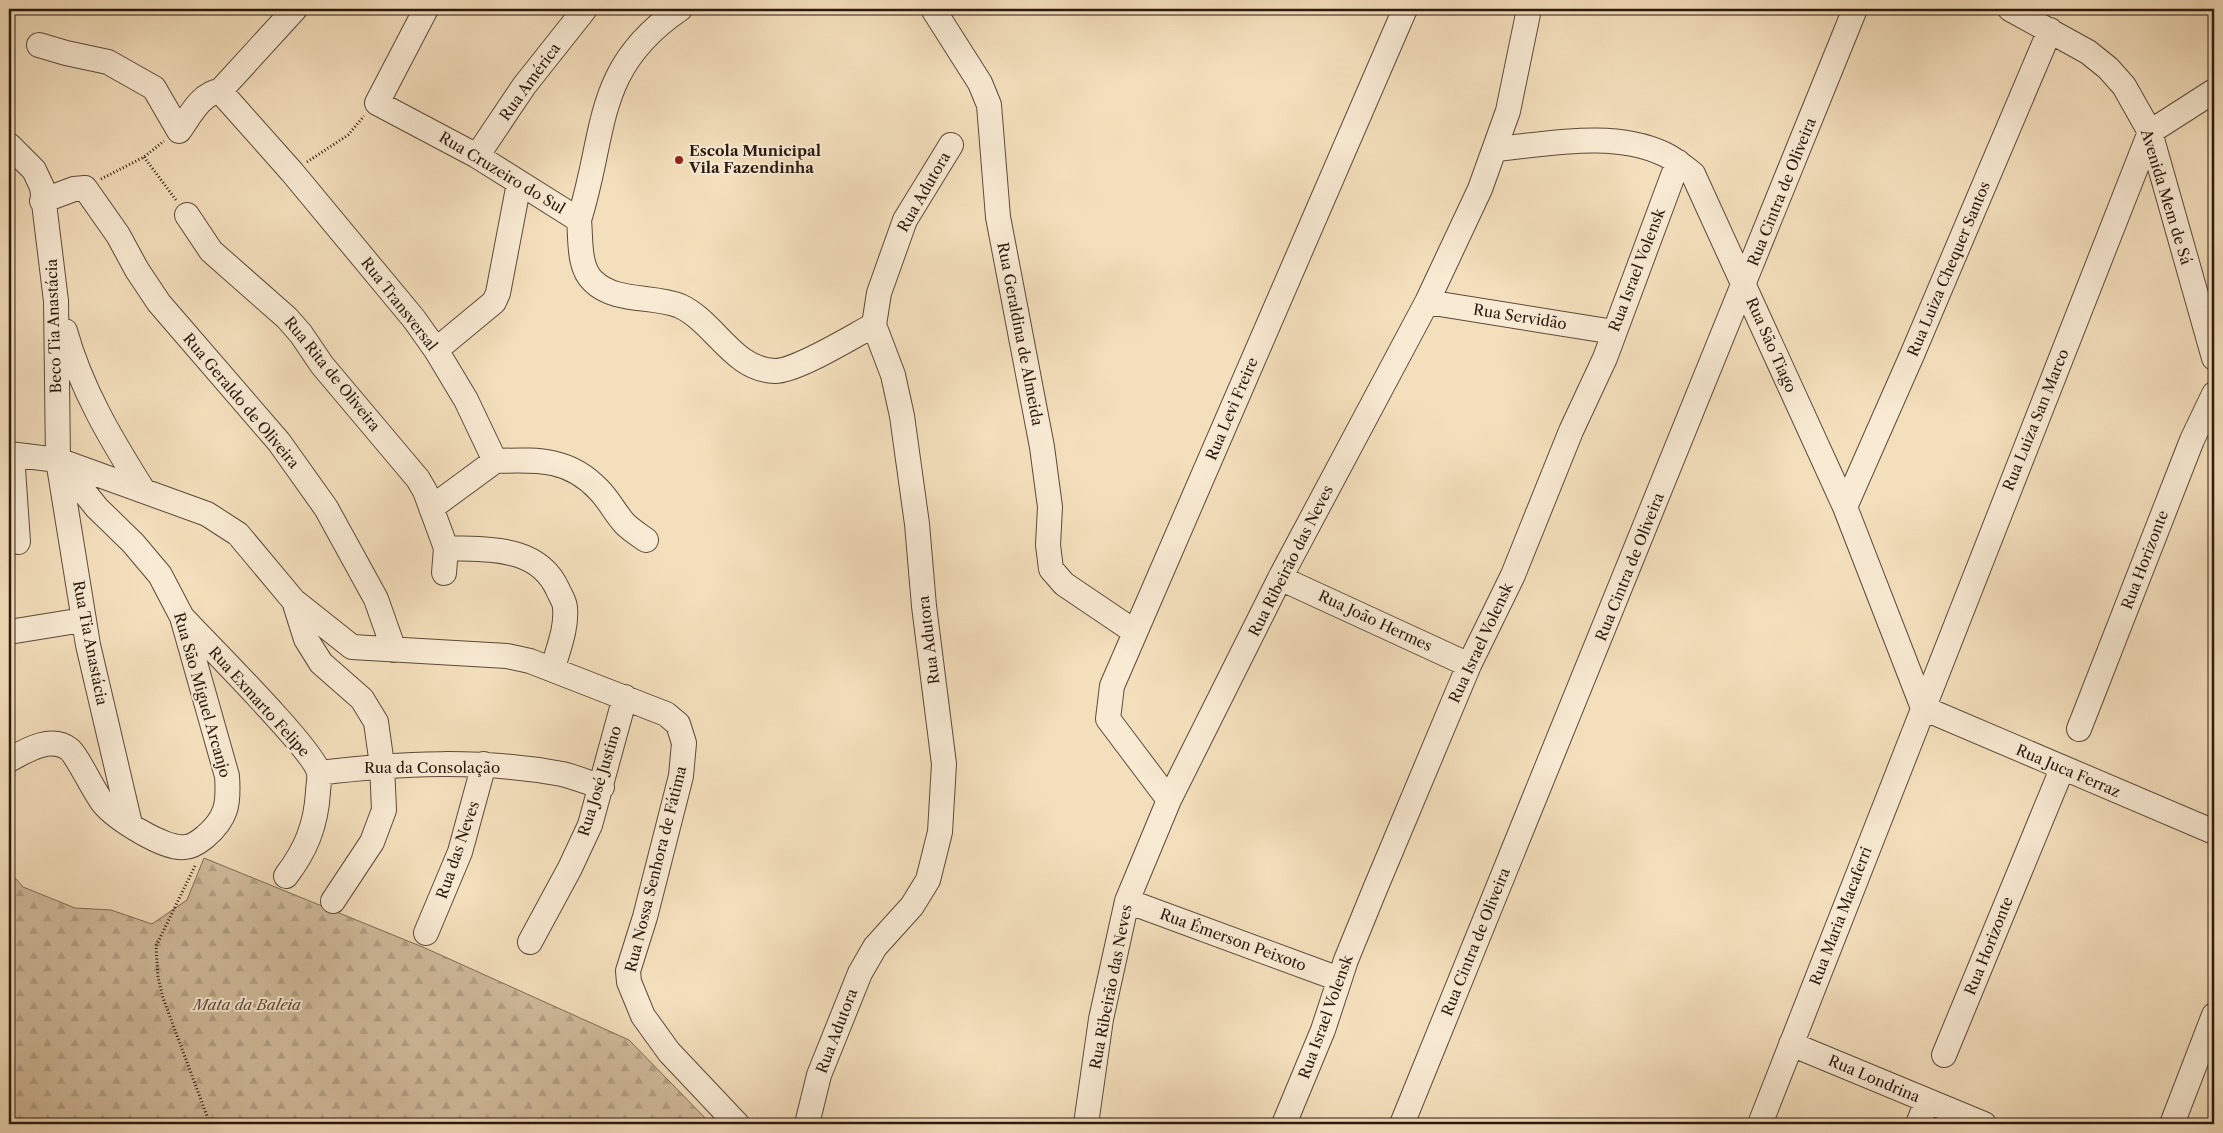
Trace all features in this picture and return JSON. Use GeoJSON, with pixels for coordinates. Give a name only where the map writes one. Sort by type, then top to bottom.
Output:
{"type":"FeatureCollection","features":[{"type":"Feature","properties":{"kind":"street"},"geometry":{"type":"LineString","coordinates":[[39,45],[66,54],[108,62],[154,88],[179,131],[205,96],[212,92],[220,91],[295,9]]}},
{"type":"Feature","properties":{"kind":"street"},"geometry":{"type":"LineString","coordinates":[[377,103],[426,9]]}},
{"type":"Feature","properties":{"kind":"street","name":"Rua América"},"geometry":{"type":"LineString","coordinates":[[477,156],[524,86],[585,9]]}},
{"type":"Feature","properties":{"kind":"street"},"geometry":{"type":"LineString","coordinates":[[579,220],[612,85],[629,54],[656,25],[680,9]]}},
{"type":"Feature","properties":{"kind":"street","name":"Rua Geraldina de Almeida"},"geometry":{"type":"LineString","coordinates":[[932,9],[980,83],[989,105],[998,217],[1042,448],[1050,507],[1048,545],[1051,569],[1064,584],[1135,632]]}},
{"type":"Feature","properties":{"kind":"street","name":"Rua Levi Freire"},"geometry":{"type":"LineString","coordinates":[[1169,800],[1108,719],[1112,686],[1405,9]]}},
{"type":"Feature","properties":{"kind":"street","name":"Rua Ribeirão das Neves"},"geometry":{"type":"LineString","coordinates":[[1086,1124],[1101,1019],[1127,901],[1169,800],[1280,578],[1427,302],[1480,188],[1496,150],[1508,111],[1529,9]]}},
{"type":"Feature","properties":{"kind":"street","name":"Rua Cintra de Oliveira"},"geometry":{"type":"LineString","coordinates":[[1402,1124],[1745,285],[1855,9]]}},
{"type":"Feature","properties":{"kind":"street","name":"Avenida Mem de Sá"},"geometry":{"type":"LineString","coordinates":[[2020,12],[2088,52],[2112,72],[2124,86],[2150,132],[2207,308],[2214,358]]}},
{"type":"Feature","properties":{"kind":"street","name":"Rua Luiza Chequer Santos"},"geometry":{"type":"LineString","coordinates":[[1845,507],[1916,346],[2050,30]]}},
{"type":"Feature","properties":{"kind":"street","name":"Rua Transversal"},"geometry":{"type":"LineString","coordinates":[[220,91],[292,172],[414,319],[436,350],[466,400],[494,461]]}},
{"type":"Feature","properties":{"kind":"street"},"geometry":{"type":"LineString","coordinates":[[2150,132],[2214,91]]}},
{"type":"Feature","properties":{"kind":"street","name":"Rua Cruzeiro do Sul"},"geometry":{"type":"LineString","coordinates":[[377,103],[477,156],[579,220],[584,266],[593,282],[618,294],[664,301],[681,307],[708,327],[747,364],[763,370],[777,371],[799,364],[874,325]]}},
{"type":"Feature","properties":{"kind":"street","name":"Rua Luiza San Marco"},"geometry":{"type":"LineString","coordinates":[[1923,708],[2150,132]]}},
{"type":"Feature","properties":{"kind":"street","name":"Rua São Tiago"},"geometry":{"type":"LineString","coordinates":[[1496,150],[1588,139],[1634,145],[1664,154],[1693,174],[1700,185],[1845,507],[1923,708]]}},
{"type":"Feature","properties":{"kind":"street","name":"Beco Tia Anastácia"},"geometry":{"type":"LineString","coordinates":[[9,145],[34,170],[42,187],[42,201],[51,246],[56,301],[58,460]]}},
{"type":"Feature","properties":{"kind":"street","name":"Rua Adutora"},"geometry":{"type":"LineString","coordinates":[[808,1124],[819,1075],[860,973],[875,948],[912,906],[928,880],[940,832],[944,764],[924,606],[918,524],[902,416],[893,375],[874,325],[879,293],[905,220],[951,145]]}},
{"type":"Feature","properties":{"kind":"street","name":"Rua Israel Volensk"},"geometry":{"type":"LineString","coordinates":[[1284,1124],[1323,1030],[1340,979],[1469,664],[1514,575],[1571,431],[1604,358],[1678,162]]}},
{"type":"Feature","properties":{"kind":"street"},"geometry":{"type":"LineString","coordinates":[[436,350],[494,302],[498,293],[520,183]]}},
{"type":"Feature","properties":{"kind":"street"},"geometry":{"type":"LineString","coordinates":[[42,201],[74,189],[84,188]]}},
{"type":"Feature","properties":{"kind":"street","name":"Rua Geraldo de Oliveira"},"geometry":{"type":"LineString","coordinates":[[84,188],[118,235],[159,303],[279,442],[326,508],[376,599],[394,650]]}},
{"type":"Feature","properties":{"kind":"street","name":"Rua Rita de Oliveira"},"geometry":{"type":"LineString","coordinates":[[187,215],[211,251],[287,318],[301,334],[322,365],[418,479],[446,548]]}},
{"type":"Feature","properties":{"kind":"street"},"geometry":{"type":"LineString","coordinates":[[56,301],[72,359],[96,413],[143,490]]}},
{"type":"Feature","properties":{"kind":"street","name":"Rua Servidão"},"geometry":{"type":"LineString","coordinates":[[1427,302],[1614,332]]}},
{"type":"Feature","properties":{"kind":"street","name":"Rua Horizonte"},"geometry":{"type":"LineString","coordinates":[[2079,729],[2192,440],[2214,394]]}},
{"type":"Feature","properties":{"kind":"street"},"geometry":{"type":"LineString","coordinates":[[10,454],[18,542]]}},
{"type":"Feature","properties":{"kind":"street","name":"Rua Nossa Senhora de Fátima"},"geometry":{"type":"LineString","coordinates":[[10,454],[58,460],[207,514],[238,534],[294,602],[352,647],[507,656],[553,668],[666,714],[678,724],[684,742],[681,776],[645,916],[628,971],[629,982],[643,1016],[669,1052],[737,1124]]}},
{"type":"Feature","properties":{"kind":"street","name":"Rua São Miguel Arcanjo"},"geometry":{"type":"LineString","coordinates":[[58,460],[96,508],[133,543],[160,575],[182,617],[227,776],[229,795],[226,811],[218,826],[200,841],[185,847]]}},
{"type":"Feature","properties":{"kind":"street","name":"Rua Tia Anastácia"},"geometry":{"type":"LineString","coordinates":[[58,460],[83,620],[130,824]]}},
{"type":"Feature","properties":{"kind":"street"},"geometry":{"type":"LineString","coordinates":[[431,508],[494,461],[542,460],[569,468],[598,489],[626,525],[646,540]]}},
{"type":"Feature","properties":{"kind":"street"},"geometry":{"type":"LineString","coordinates":[[444,573],[446,548],[500,551],[531,558],[552,577],[565,606],[564,626],[553,668]]}},
{"type":"Feature","properties":{"kind":"street","name":"Rua João Hermes"},"geometry":{"type":"LineString","coordinates":[[1280,578],[1469,664]]}},
{"type":"Feature","properties":{"kind":"street"},"geometry":{"type":"LineString","coordinates":[[294,602],[306,639],[321,664],[362,699],[376,722],[382,765],[384,810],[372,842],[334,901]]}},
{"type":"Feature","properties":{"kind":"street","name":"Rua Exmarto Felipe"},"geometry":{"type":"LineString","coordinates":[[182,617],[302,746],[319,773],[317,805],[312,832],[301,857],[286,876]]}},
{"type":"Feature","properties":{"kind":"street"},"geometry":{"type":"LineString","coordinates":[[9,632],[83,620]]}},
{"type":"Feature","properties":{"kind":"street","name":"Rua José Justino"},"geometry":{"type":"LineString","coordinates":[[530,942],[570,868],[590,825],[602,787],[624,697]]}},
{"type":"Feature","properties":{"kind":"street","name":"Rua Juca Ferraz"},"geometry":{"type":"LineString","coordinates":[[1923,708],[2062,769],[2214,832]]}},
{"type":"Feature","properties":{"kind":"street","name":"Rua Maria Macaferri"},"geometry":{"type":"LineString","coordinates":[[1760,1124],[1923,708]]}},
{"type":"Feature","properties":{"kind":"street"},"geometry":{"type":"LineString","coordinates":[[9,760],[30,748],[55,743],[70,749],[102,803],[112,814],[167,844],[185,847]]}},
{"type":"Feature","properties":{"kind":"street","name":"Rua da Consolação"},"geometry":{"type":"LineString","coordinates":[[319,773],[382,765],[484,764],[563,774],[602,787]]}},
{"type":"Feature","properties":{"kind":"street","name":"Rua das Neves"},"geometry":{"type":"LineString","coordinates":[[426,933],[460,852],[484,764]]}},
{"type":"Feature","properties":{"kind":"street","name":"Rua Horizonte"},"geometry":{"type":"LineString","coordinates":[[1944,1055],[2062,769]]}},
{"type":"Feature","properties":{"kind":"street","name":"Rua Émerson Peixoto"},"geometry":{"type":"LineString","coordinates":[[1127,901],[1340,979]]}},
{"type":"Feature","properties":{"kind":"street"},"geometry":{"type":"LineString","coordinates":[[2172,1124],[2214,1015]]}},
{"type":"Feature","properties":{"kind":"street","name":"Rua Londrina"},"geometry":{"type":"LineString","coordinates":[[1791,1044],[1984,1124]]}},
{"type":"Feature","properties":{"kind":"street"},"geometry":{"type":"LineString","coordinates":[[1918,1124],[1927,1101]]}},
{"type":"Feature","properties":{"kind":"path"},"geometry":{"type":"LineString","coordinates":[[292,172],[348,135],[377,103]]}},
{"type":"Feature","properties":{"kind":"path"},"geometry":{"type":"LineString","coordinates":[[84,188],[144,157],[179,131]]}},
{"type":"Feature","properties":{"kind":"path"},"geometry":{"type":"LineString","coordinates":[[144,157],[187,215]]}},
{"type":"Feature","properties":{"kind":"path"},"geometry":{"type":"LineString","coordinates":[[185,847],[198,860],[156,946],[158,977],[210,1124]]}},
{"type":"Feature","properties":{"kind":"green space","name":"Mata da Baleia"},"geometry":{"type":"Polygon","coordinates":[[[204,858],[425,948],[629,1040],[711,1124],[9,1124],[9,871],[23,887],[75,908],[111,910],[152,924],[187,900],[204,858]]]}},
{"type":"Feature","properties":{"kind":"place","name":"Escola Municipal Vila Fazendinha"},"geometry":{"type":"Point","coordinates":[679,160]}}]}
